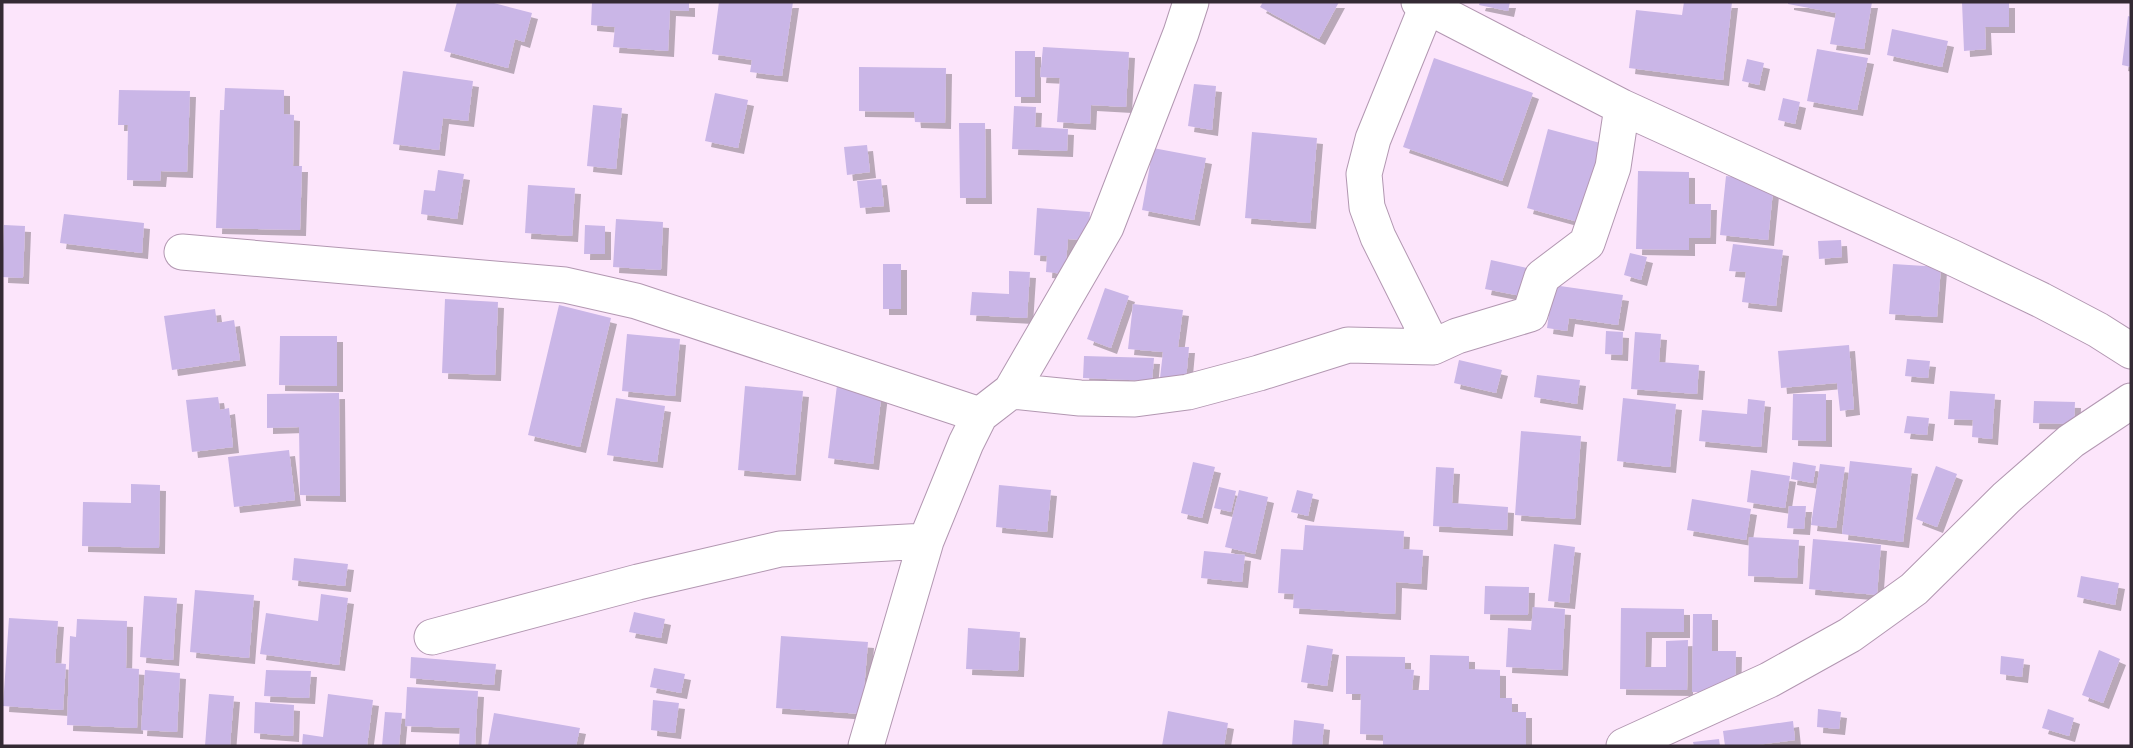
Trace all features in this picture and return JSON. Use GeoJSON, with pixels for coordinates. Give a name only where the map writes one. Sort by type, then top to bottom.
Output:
{"type":"FeatureCollection","features":[{"type":"Feature","properties":{"kind":"street"},"geometry":{"type":"LineString","coordinates":[[866,746],[926,541],[965,443],[980,415],[1010,390],[1106,227],[1191,2]]}},
{"type":"Feature","properties":{"kind":"street"},"geometry":{"type":"LineString","coordinates":[[1433,347],[1378,237],[1367,207],[1364,174],[1373,139],[1423,4],[1622,107],[1951,257],[2098,330],[2131,351]]}},
{"type":"Feature","properties":{"kind":"street"},"geometry":{"type":"LineString","coordinates":[[1010,390],[1080,398],[1135,399],[1188,391],[1348,345],[1433,347],[1457,336],[1530,314],[1542,277],[1587,243],[1613,167],[1622,107]]}},
{"type":"Feature","properties":{"kind":"street"},"geometry":{"type":"LineString","coordinates":[[182,252],[565,285],[636,301],[980,415]]}},
{"type":"Feature","properties":{"kind":"street"},"geometry":{"type":"LineString","coordinates":[[1624,746],[1769,680],[1850,635],[1914,589],[2006,498],[2071,441],[2131,401]]}},
{"type":"Feature","properties":{"kind":"street"},"geometry":{"type":"LineString","coordinates":[[432,637],[638,582],[780,549],[926,541]]}},
{"type":"Feature","properties":{"kind":"building"},"geometry":{"type":"Polygon","coordinates":[[[457,2],[490,2],[532,13],[524,42],[515,39],[508,68],[444,51],[457,2]]]}},
{"type":"Feature","properties":{"kind":"building"},"geometry":{"type":"Polygon","coordinates":[[[592,2],[689,2],[689,11],[670,10],[668,51],[613,47],[615,27],[591,25],[592,2]]]}},
{"type":"Feature","properties":{"kind":"building"},"geometry":{"type":"Polygon","coordinates":[[[719,2],[793,2],[782,76],[750,72],[752,60],[712,54],[719,2]]]}},
{"type":"Feature","properties":{"kind":"building"},"geometry":{"type":"Polygon","coordinates":[[[1263,2],[1339,2],[1319,39],[1260,7],[1263,2]]]}},
{"type":"Feature","properties":{"kind":"building"},"geometry":{"type":"Polygon","coordinates":[[[1480,2],[1510,2],[1508,11],[1479,5],[1480,2]]]}},
{"type":"Feature","properties":{"kind":"building"},"geometry":{"type":"Polygon","coordinates":[[[1684,2],[1732,2],[1723,80],[1629,68],[1636,10],[1682,15],[1684,2]]]}},
{"type":"Feature","properties":{"kind":"building"},"geometry":{"type":"Polygon","coordinates":[[[1788,2],[1872,2],[1864,49],[1830,44],[1836,13],[1788,2]]]}},
{"type":"Feature","properties":{"kind":"building"},"geometry":{"type":"Polygon","coordinates":[[[1962,2],[2009,2],[2009,27],[1985,27],[1986,49],[1964,51],[1962,2]]]}},
{"type":"Feature","properties":{"kind":"building"},"geometry":{"type":"Polygon","coordinates":[[[2128,16],[2131,17],[2131,67],[2122,65],[2128,16]]]}},
{"type":"Feature","properties":{"kind":"building"},"geometry":{"type":"Polygon","coordinates":[[[1892,29],[1948,41],[1942,67],[1887,55],[1892,29]]]}},
{"type":"Feature","properties":{"kind":"building"},"geometry":{"type":"Polygon","coordinates":[[[1043,47],[1129,52],[1126,107],[1091,105],[1090,124],[1057,122],[1060,78],[1040,77],[1043,47]]]}},
{"type":"Feature","properties":{"kind":"building"},"geometry":{"type":"Polygon","coordinates":[[[1817,49],[1868,58],[1857,110],[1807,101],[1817,49]]]}},
{"type":"Feature","properties":{"kind":"building"},"geometry":{"type":"Polygon","coordinates":[[[1015,51],[1035,51],[1035,97],[1015,97],[1015,51]]]}},
{"type":"Feature","properties":{"kind":"building"},"geometry":{"type":"Polygon","coordinates":[[[1434,58],[1533,93],[1502,181],[1403,147],[1434,58]]]}},
{"type":"Feature","properties":{"kind":"building"},"geometry":{"type":"Polygon","coordinates":[[[1747,59],[1764,63],[1759,85],[1742,81],[1747,59]]]}},
{"type":"Feature","properties":{"kind":"building"},"geometry":{"type":"Polygon","coordinates":[[[859,67],[946,68],[945,123],[915,122],[914,112],[859,111],[859,67]]]}},
{"type":"Feature","properties":{"kind":"building"},"geometry":{"type":"Polygon","coordinates":[[[403,71],[473,81],[468,121],[443,118],[439,150],[393,144],[403,71]]]}},
{"type":"Feature","properties":{"kind":"building"},"geometry":{"type":"Polygon","coordinates":[[[1194,84],[1216,86],[1212,130],[1188,126],[1194,84]]]}},
{"type":"Feature","properties":{"kind":"building"},"geometry":{"type":"Polygon","coordinates":[[[225,88],[284,90],[284,114],[294,115],[293,166],[302,166],[300,230],[216,228],[220,110],[224,110],[225,88]]]}},
{"type":"Feature","properties":{"kind":"building"},"geometry":{"type":"Polygon","coordinates":[[[119,90],[190,91],[187,172],[161,171],[160,181],[127,180],[128,125],[118,125],[119,90]]]}},
{"type":"Feature","properties":{"kind":"building"},"geometry":{"type":"Polygon","coordinates":[[[715,93],[748,100],[738,148],[705,141],[715,93]]]}},
{"type":"Feature","properties":{"kind":"building"},"geometry":{"type":"Polygon","coordinates":[[[1783,98],[1800,102],[1795,124],[1778,120],[1783,98]]]}},
{"type":"Feature","properties":{"kind":"building"},"geometry":{"type":"Polygon","coordinates":[[[593,105],[622,108],[616,169],[587,166],[593,105]]]}},
{"type":"Feature","properties":{"kind":"building"},"geometry":{"type":"Polygon","coordinates":[[[1014,106],[1036,107],[1035,127],[1068,129],[1067,151],[1012,149],[1014,106]]]}},
{"type":"Feature","properties":{"kind":"building"},"geometry":{"type":"Polygon","coordinates":[[[959,123],[985,123],[986,198],[960,198],[959,123]]]}},
{"type":"Feature","properties":{"kind":"building"},"geometry":{"type":"Polygon","coordinates":[[[1548,129],[1604,144],[1582,223],[1527,208],[1548,129]]]}},
{"type":"Feature","properties":{"kind":"building"},"geometry":{"type":"Polygon","coordinates":[[[1252,132],[1317,138],[1310,223],[1245,218],[1252,132]]]}},
{"type":"Feature","properties":{"kind":"building"},"geometry":{"type":"Polygon","coordinates":[[[867,145],[870,172],[847,175],[844,147],[867,145]]]}},
{"type":"Feature","properties":{"kind":"building"},"geometry":{"type":"Polygon","coordinates":[[[1153,148],[1206,158],[1194,220],[1142,210],[1153,148]]]}},
{"type":"Feature","properties":{"kind":"building"},"geometry":{"type":"Polygon","coordinates":[[[438,170],[464,174],[457,219],[421,214],[424,190],[435,191],[438,170]]]}},
{"type":"Feature","properties":{"kind":"building"},"geometry":{"type":"Polygon","coordinates":[[[1638,171],[1689,172],[1689,204],[1711,204],[1710,238],[1689,238],[1689,250],[1636,249],[1638,171]]]}},
{"type":"Feature","properties":{"kind":"building"},"geometry":{"type":"Polygon","coordinates":[[[1726,176],[1774,181],[1768,240],[1720,235],[1726,176]]]}},
{"type":"Feature","properties":{"kind":"building"},"geometry":{"type":"Polygon","coordinates":[[[881,179],[884,206],[860,208],[857,181],[881,179]]]}},
{"type":"Feature","properties":{"kind":"building"},"geometry":{"type":"Polygon","coordinates":[[[528,185],[575,188],[572,236],[525,233],[528,185]]]}},
{"type":"Feature","properties":{"kind":"building"},"geometry":{"type":"Polygon","coordinates":[[[1037,208],[1090,212],[1088,240],[1068,239],[1065,274],[1046,272],[1047,256],[1034,255],[1037,208]]]}},
{"type":"Feature","properties":{"kind":"building"},"geometry":{"type":"Polygon","coordinates":[[[64,214],[144,223],[142,253],[60,243],[64,214]]]}},
{"type":"Feature","properties":{"kind":"building"},"geometry":{"type":"Polygon","coordinates":[[[616,219],[663,222],[661,270],[613,267],[616,219]]]}},
{"type":"Feature","properties":{"kind":"building"},"geometry":{"type":"Polygon","coordinates":[[[4,225],[25,226],[23,278],[2,277],[4,225]]]}},
{"type":"Feature","properties":{"kind":"building"},"geometry":{"type":"Polygon","coordinates":[[[585,225],[605,226],[605,254],[584,254],[585,225]]]}},
{"type":"Feature","properties":{"kind":"building"},"geometry":{"type":"Polygon","coordinates":[[[1841,240],[1842,257],[1819,259],[1818,241],[1841,240]]]}},
{"type":"Feature","properties":{"kind":"building"},"geometry":{"type":"Polygon","coordinates":[[[1733,244],[1783,250],[1776,306],[1742,302],[1746,272],[1729,271],[1733,244]]]}},
{"type":"Feature","properties":{"kind":"building"},"geometry":{"type":"Polygon","coordinates":[[[1630,253],[1647,257],[1641,280],[1624,275],[1630,253]]]}},
{"type":"Feature","properties":{"kind":"building"},"geometry":{"type":"Polygon","coordinates":[[[1491,260],[1527,268],[1521,296],[1485,289],[1491,260]]]}},
{"type":"Feature","properties":{"kind":"building"},"geometry":{"type":"Polygon","coordinates":[[[883,264],[901,264],[901,309],[883,309],[883,264]]]}},
{"type":"Feature","properties":{"kind":"building"},"geometry":{"type":"Polygon","coordinates":[[[1893,264],[1941,267],[1937,317],[1889,314],[1893,264]]]}},
{"type":"Feature","properties":{"kind":"building"},"geometry":{"type":"Polygon","coordinates":[[[1009,271],[1030,272],[1027,318],[970,315],[972,292],[1009,294],[1009,271]]]}},
{"type":"Feature","properties":{"kind":"building"},"geometry":{"type":"Polygon","coordinates":[[[1553,285],[1623,295],[1618,325],[1569,318],[1567,331],[1547,328],[1553,285]]]}},
{"type":"Feature","properties":{"kind":"building"},"geometry":{"type":"Polygon","coordinates":[[[1105,288],[1129,296],[1111,348],[1087,339],[1105,288]]]}},
{"type":"Feature","properties":{"kind":"building"},"geometry":{"type":"Polygon","coordinates":[[[445,299],[498,302],[495,375],[442,373],[445,299]]]}},
{"type":"Feature","properties":{"kind":"building"},"geometry":{"type":"Polygon","coordinates":[[[1133,304],[1183,310],[1178,347],[1189,347],[1186,380],[1160,378],[1163,352],[1128,349],[1133,304]]]}},
{"type":"Feature","properties":{"kind":"building"},"geometry":{"type":"Polygon","coordinates":[[[559,305],[611,318],[580,447],[528,435],[559,305]]]}},
{"type":"Feature","properties":{"kind":"building"},"geometry":{"type":"Polygon","coordinates":[[[215,309],[217,323],[234,320],[240,360],[172,370],[164,316],[215,309]]]}},
{"type":"Feature","properties":{"kind":"building"},"geometry":{"type":"Polygon","coordinates":[[[1606,331],[1623,332],[1622,355],[1605,354],[1606,331]]]}},
{"type":"Feature","properties":{"kind":"building"},"geometry":{"type":"Polygon","coordinates":[[[1635,332],[1661,334],[1659,362],[1699,365],[1697,394],[1631,389],[1635,332]]]}},
{"type":"Feature","properties":{"kind":"building"},"geometry":{"type":"Polygon","coordinates":[[[627,334],[680,339],[675,396],[622,391],[627,334]]]}},
{"type":"Feature","properties":{"kind":"building"},"geometry":{"type":"Polygon","coordinates":[[[280,336],[337,336],[337,386],[279,385],[280,336]]]}},
{"type":"Feature","properties":{"kind":"building"},"geometry":{"type":"Polygon","coordinates":[[[1849,345],[1854,409],[1840,411],[1837,383],[1781,388],[1778,351],[1849,345]]]}},
{"type":"Feature","properties":{"kind":"building"},"geometry":{"type":"Polygon","coordinates":[[[1084,356],[1154,358],[1152,381],[1083,378],[1084,356]]]}},
{"type":"Feature","properties":{"kind":"building"},"geometry":{"type":"Polygon","coordinates":[[[1907,359],[1930,361],[1928,378],[1905,376],[1907,359]]]}},
{"type":"Feature","properties":{"kind":"building"},"geometry":{"type":"Polygon","coordinates":[[[1459,360],[1502,370],[1496,393],[1454,383],[1459,360]]]}},
{"type":"Feature","properties":{"kind":"building"},"geometry":{"type":"Polygon","coordinates":[[[1537,375],[1580,380],[1577,404],[1534,397],[1537,375]]]}},
{"type":"Feature","properties":{"kind":"building"},"geometry":{"type":"Polygon","coordinates":[[[837,385],[882,391],[873,464],[828,458],[837,385]]]}},
{"type":"Feature","properties":{"kind":"building"},"geometry":{"type":"Polygon","coordinates":[[[745,386],[803,391],[795,475],[738,470],[745,386]]]}},
{"type":"Feature","properties":{"kind":"building"},"geometry":{"type":"Polygon","coordinates":[[[1950,391],[1995,394],[1992,439],[1972,437],[1973,420],[1948,419],[1950,391]]]}},
{"type":"Feature","properties":{"kind":"building"},"geometry":{"type":"Polygon","coordinates":[[[339,393],[340,496],[300,495],[299,427],[267,428],[267,394],[339,393]]]}},
{"type":"Feature","properties":{"kind":"building"},"geometry":{"type":"Polygon","coordinates":[[[1793,394],[1826,394],[1826,441],[1792,440],[1793,394]]]}},
{"type":"Feature","properties":{"kind":"building"},"geometry":{"type":"Polygon","coordinates":[[[218,397],[220,410],[229,408],[233,447],[192,452],[186,400],[218,397]]]}},
{"type":"Feature","properties":{"kind":"building"},"geometry":{"type":"Polygon","coordinates":[[[616,398],[665,406],[657,462],[607,455],[616,398]]]}},
{"type":"Feature","properties":{"kind":"building"},"geometry":{"type":"Polygon","coordinates":[[[1623,398],[1676,404],[1670,467],[1617,461],[1623,398]]]}},
{"type":"Feature","properties":{"kind":"building"},"geometry":{"type":"Polygon","coordinates":[[[1748,399],[1765,401],[1761,447],[1699,441],[1702,410],[1747,414],[1748,399]]]}},
{"type":"Feature","properties":{"kind":"building"},"geometry":{"type":"Polygon","coordinates":[[[2034,401],[2075,402],[2074,424],[2033,423],[2034,401]]]}},
{"type":"Feature","properties":{"kind":"building"},"geometry":{"type":"Polygon","coordinates":[[[1907,416],[1929,418],[1927,435],[1904,433],[1907,416]]]}},
{"type":"Feature","properties":{"kind":"building"},"geometry":{"type":"Polygon","coordinates":[[[1521,431],[1581,436],[1575,519],[1515,515],[1521,431]]]}},
{"type":"Feature","properties":{"kind":"building"},"geometry":{"type":"Polygon","coordinates":[[[289,450],[295,500],[234,507],[228,457],[289,450]]]}},
{"type":"Feature","properties":{"kind":"building"},"geometry":{"type":"Polygon","coordinates":[[[1850,461],[1912,468],[1903,542],[1842,534],[1850,461]]]}},
{"type":"Feature","properties":{"kind":"building"},"geometry":{"type":"Polygon","coordinates":[[[1193,462],[1215,467],[1202,518],[1181,513],[1193,462]]]}},
{"type":"Feature","properties":{"kind":"building"},"geometry":{"type":"Polygon","coordinates":[[[1793,462],[1816,466],[1813,483],[1791,479],[1793,462]]]}},
{"type":"Feature","properties":{"kind":"building"},"geometry":{"type":"Polygon","coordinates":[[[1820,464],[1845,467],[1836,528],[1811,525],[1820,464]]]}},
{"type":"Feature","properties":{"kind":"building"},"geometry":{"type":"Polygon","coordinates":[[[1936,466],[1957,474],[1937,527],[1916,519],[1936,466]]]}},
{"type":"Feature","properties":{"kind":"building"},"geometry":{"type":"Polygon","coordinates":[[[1436,467],[1454,468],[1452,503],[1508,507],[1507,530],[1433,526],[1436,467]]]}},
{"type":"Feature","properties":{"kind":"building"},"geometry":{"type":"Polygon","coordinates":[[[1751,470],[1790,476],[1785,508],[1747,502],[1751,470]]]}},
{"type":"Feature","properties":{"kind":"building"},"geometry":{"type":"Polygon","coordinates":[[[131,484],[160,485],[159,548],[82,546],[83,502],[131,503],[131,484]]]}},
{"type":"Feature","properties":{"kind":"building"},"geometry":{"type":"Polygon","coordinates":[[[999,485],[1051,490],[1047,532],[996,527],[999,485]]]}},
{"type":"Feature","properties":{"kind":"building"},"geometry":{"type":"Polygon","coordinates":[[[1219,487],[1236,491],[1231,512],[1214,508],[1219,487]]]}},
{"type":"Feature","properties":{"kind":"building"},"geometry":{"type":"Polygon","coordinates":[[[1239,490],[1268,497],[1255,554],[1225,547],[1239,490]]]}},
{"type":"Feature","properties":{"kind":"building"},"geometry":{"type":"Polygon","coordinates":[[[1297,490],[1313,494],[1308,516],[1291,512],[1297,490]]]}},
{"type":"Feature","properties":{"kind":"building"},"geometry":{"type":"Polygon","coordinates":[[[1692,499],[1751,509],[1746,540],[1687,530],[1692,499]]]}},
{"type":"Feature","properties":{"kind":"building"},"geometry":{"type":"Polygon","coordinates":[[[1789,506],[1806,506],[1804,529],[1787,528],[1789,506]]]}},
{"type":"Feature","properties":{"kind":"building"},"geometry":{"type":"Polygon","coordinates":[[[1305,525],[1404,531],[1403,549],[1423,550],[1421,584],[1396,582],[1395,614],[1293,608],[1294,594],[1278,593],[1281,549],[1303,550],[1305,525]]]}},
{"type":"Feature","properties":{"kind":"building"},"geometry":{"type":"Polygon","coordinates":[[[1749,537],[1799,540],[1797,578],[1748,576],[1749,537]]]}},
{"type":"Feature","properties":{"kind":"building"},"geometry":{"type":"Polygon","coordinates":[[[1813,539],[1881,545],[1877,595],[1809,589],[1813,539]]]}},
{"type":"Feature","properties":{"kind":"building"},"geometry":{"type":"Polygon","coordinates":[[[1554,544],[1575,547],[1569,603],[1548,601],[1554,544]]]}},
{"type":"Feature","properties":{"kind":"building"},"geometry":{"type":"Polygon","coordinates":[[[1204,551],[1245,555],[1242,582],[1201,578],[1204,551]]]}},
{"type":"Feature","properties":{"kind":"building"},"geometry":{"type":"Polygon","coordinates":[[[294,558],[348,564],[345,586],[292,580],[294,558]]]}},
{"type":"Feature","properties":{"kind":"building"},"geometry":{"type":"Polygon","coordinates":[[[2081,576],[2119,583],[2115,605],[2077,597],[2081,576]]]}},
{"type":"Feature","properties":{"kind":"building"},"geometry":{"type":"Polygon","coordinates":[[[1485,586],[1529,587],[1528,615],[1484,614],[1485,586]]]}},
{"type":"Feature","properties":{"kind":"building"},"geometry":{"type":"Polygon","coordinates":[[[195,590],[254,595],[249,658],[190,652],[195,590]]]}},
{"type":"Feature","properties":{"kind":"building"},"geometry":{"type":"Polygon","coordinates":[[[321,594],[348,598],[339,665],[260,654],[266,613],[318,621],[321,594]]]}},
{"type":"Feature","properties":{"kind":"building"},"geometry":{"type":"Polygon","coordinates":[[[144,596],[177,598],[173,660],[140,657],[144,596]]]}},
{"type":"Feature","properties":{"kind":"building"},"geometry":{"type":"Polygon","coordinates":[[[1533,607],[1565,609],[1562,670],[1506,667],[1508,628],[1531,630],[1533,607]]]}},
{"type":"Feature","properties":{"kind":"building"},"geometry":{"type":"Polygon","coordinates":[[[1621,608],[1684,609],[1684,632],[1646,632],[1645,667],[1666,667],[1666,641],[1688,640],[1687,690],[1620,689],[1621,608]]]}},
{"type":"Feature","properties":{"kind":"building"},"geometry":{"type":"Polygon","coordinates":[[[634,612],[665,619],[661,638],[629,632],[634,612]]]}},
{"type":"Feature","properties":{"kind":"building"},"geometry":{"type":"Polygon","coordinates":[[[1693,614],[1712,614],[1712,651],[1736,651],[1735,692],[1692,692],[1693,614]]]}},
{"type":"Feature","properties":{"kind":"building"},"geometry":{"type":"Polygon","coordinates":[[[9,618],[58,621],[55,663],[66,664],[63,710],[3,706],[9,618]]]}},
{"type":"Feature","properties":{"kind":"building"},"geometry":{"type":"Polygon","coordinates":[[[77,619],[127,621],[126,668],[139,669],[137,728],[67,725],[70,636],[76,637],[77,619]]]}},
{"type":"Feature","properties":{"kind":"building"},"geometry":{"type":"Polygon","coordinates":[[[968,628],[1020,632],[1018,671],[966,669],[968,628]]]}},
{"type":"Feature","properties":{"kind":"building"},"geometry":{"type":"Polygon","coordinates":[[[781,636],[868,642],[862,714],[776,708],[781,636]]]}},
{"type":"Feature","properties":{"kind":"building"},"geometry":{"type":"Polygon","coordinates":[[[1307,645],[1333,649],[1327,686],[1301,682],[1307,645]]]}},
{"type":"Feature","properties":{"kind":"building"},"geometry":{"type":"Polygon","coordinates":[[[2099,650],[2120,659],[2103,703],[2082,695],[2099,650]]]}},
{"type":"Feature","properties":{"kind":"building"},"geometry":{"type":"Polygon","coordinates":[[[1430,655],[1469,656],[1469,669],[1500,670],[1500,698],[1512,698],[1512,712],[1526,712],[1526,746],[1383,746],[1383,735],[1360,734],[1361,694],[1346,694],[1346,656],[1405,657],[1405,669],[1414,670],[1412,690],[1429,690],[1430,655]]]}},
{"type":"Feature","properties":{"kind":"building"},"geometry":{"type":"Polygon","coordinates":[[[2001,656],[2024,659],[2022,677],[2000,674],[2001,656]]]}},
{"type":"Feature","properties":{"kind":"building"},"geometry":{"type":"Polygon","coordinates":[[[411,657],[496,664],[494,685],[410,678],[411,657]]]}},
{"type":"Feature","properties":{"kind":"building"},"geometry":{"type":"Polygon","coordinates":[[[654,668],[685,674],[681,693],[650,687],[654,668]]]}},
{"type":"Feature","properties":{"kind":"building"},"geometry":{"type":"Polygon","coordinates":[[[145,670],[180,673],[177,732],[141,730],[145,670]]]}},
{"type":"Feature","properties":{"kind":"building"},"geometry":{"type":"Polygon","coordinates":[[[266,670],[311,671],[309,698],[264,696],[266,670]]]}},
{"type":"Feature","properties":{"kind":"building"},"geometry":{"type":"Polygon","coordinates":[[[407,687],[478,691],[475,746],[459,746],[460,728],[405,726],[407,687]]]}},
{"type":"Feature","properties":{"kind":"building"},"geometry":{"type":"Polygon","coordinates":[[[209,694],[234,696],[230,746],[205,746],[209,694]]]}},
{"type":"Feature","properties":{"kind":"building"},"geometry":{"type":"Polygon","coordinates":[[[328,694],[373,700],[367,746],[302,746],[303,734],[323,737],[328,694]]]}},
{"type":"Feature","properties":{"kind":"building"},"geometry":{"type":"Polygon","coordinates":[[[653,700],[679,703],[675,733],[651,730],[653,700]]]}},
{"type":"Feature","properties":{"kind":"building"},"geometry":{"type":"Polygon","coordinates":[[[255,702],[294,705],[293,736],[254,733],[255,702]]]}},
{"type":"Feature","properties":{"kind":"building"},"geometry":{"type":"Polygon","coordinates":[[[1818,709],[1841,712],[1839,729],[1817,727],[1818,709]]]}},
{"type":"Feature","properties":{"kind":"building"},"geometry":{"type":"Polygon","coordinates":[[[2048,709],[2074,718],[2069,736],[2042,728],[2048,709]]]}},
{"type":"Feature","properties":{"kind":"building"},"geometry":{"type":"Polygon","coordinates":[[[1168,711],[1228,723],[1224,746],[1162,746],[1168,711]]]}},
{"type":"Feature","properties":{"kind":"building"},"geometry":{"type":"Polygon","coordinates":[[[385,712],[402,713],[399,746],[382,746],[385,712]]]}},
{"type":"Feature","properties":{"kind":"building"},"geometry":{"type":"Polygon","coordinates":[[[494,713],[580,728],[576,746],[488,746],[494,713]]]}},
{"type":"Feature","properties":{"kind":"building"},"geometry":{"type":"Polygon","coordinates":[[[1294,720],[1324,724],[1322,746],[1292,746],[1294,720]]]}},
{"type":"Feature","properties":{"kind":"building"},"geometry":{"type":"Polygon","coordinates":[[[1793,721],[1795,740],[1725,746],[1723,731],[1793,721]]]}},
{"type":"Feature","properties":{"kind":"building"},"geometry":{"type":"Polygon","coordinates":[[[1719,739],[1720,746],[1694,746],[1693,742],[1719,739]]]}}]}
